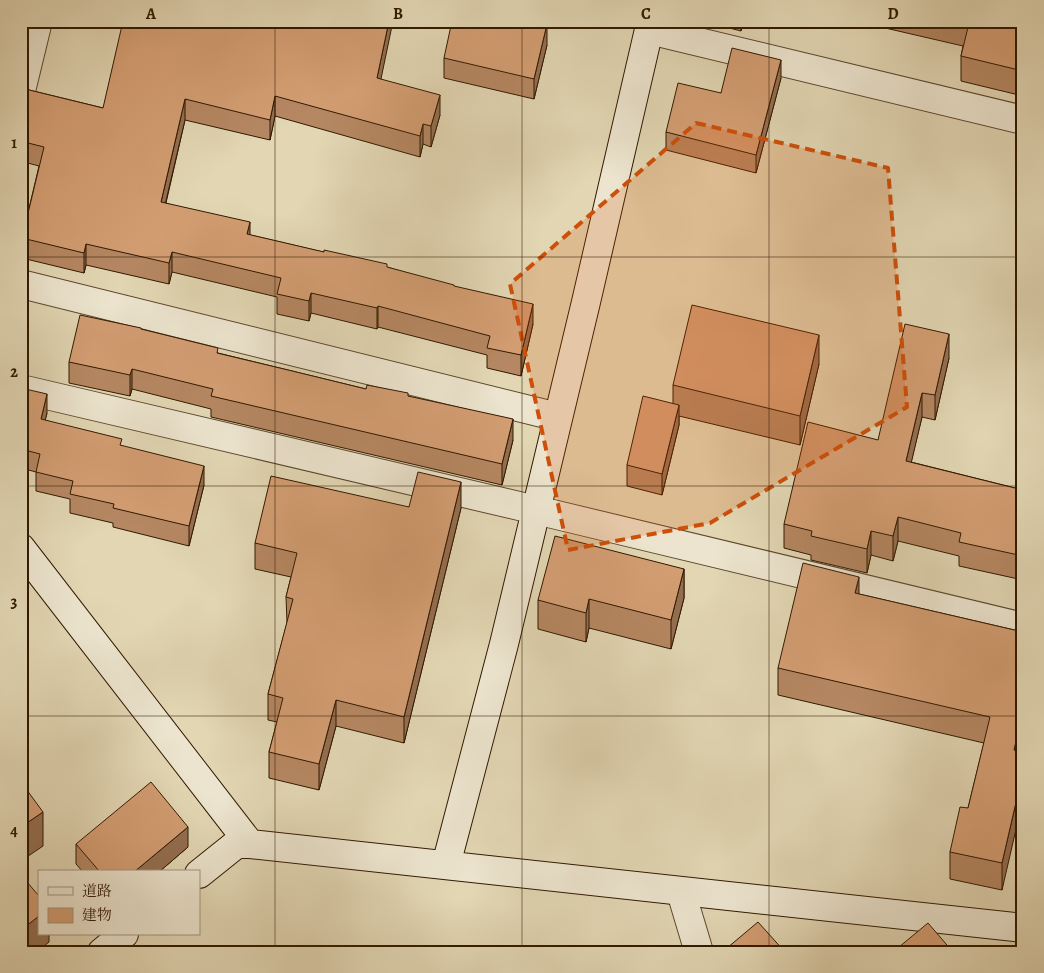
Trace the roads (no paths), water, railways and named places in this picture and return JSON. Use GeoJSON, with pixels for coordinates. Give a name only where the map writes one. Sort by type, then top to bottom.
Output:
{"type":"FeatureCollection","features":[{"type":"Feature","properties":{"kind":"street"},"geometry":{"type":"LineString","coordinates":[[21,91],[38,21]]}},
{"type":"Feature","properties":{"kind":"street"},"geometry":{"type":"LineString","coordinates":[[446,865],[504,644],[650,26],[1023,120]]}},
{"type":"Feature","properties":{"kind":"street"},"geometry":{"type":"LineString","coordinates":[[21,284],[558,417]]}},
{"type":"Feature","properties":{"kind":"street"},"geometry":{"type":"LineString","coordinates":[[21,389],[1023,627]]}},
{"type":"Feature","properties":{"kind":"street"},"geometry":{"type":"LineString","coordinates":[[21,548],[250,844]]}},
{"type":"Feature","properties":{"kind":"street"},"geometry":{"type":"LineString","coordinates":[[200,873],[234,846],[250,844],[1023,928]]}},
{"type":"Feature","properties":{"kind":"street"},"geometry":{"type":"LineString","coordinates":[[681,892],[699,952]]}},
{"type":"Feature","properties":{"kind":"street"},"geometry":{"type":"LineString","coordinates":[[102,952],[122,936]]}}]}
